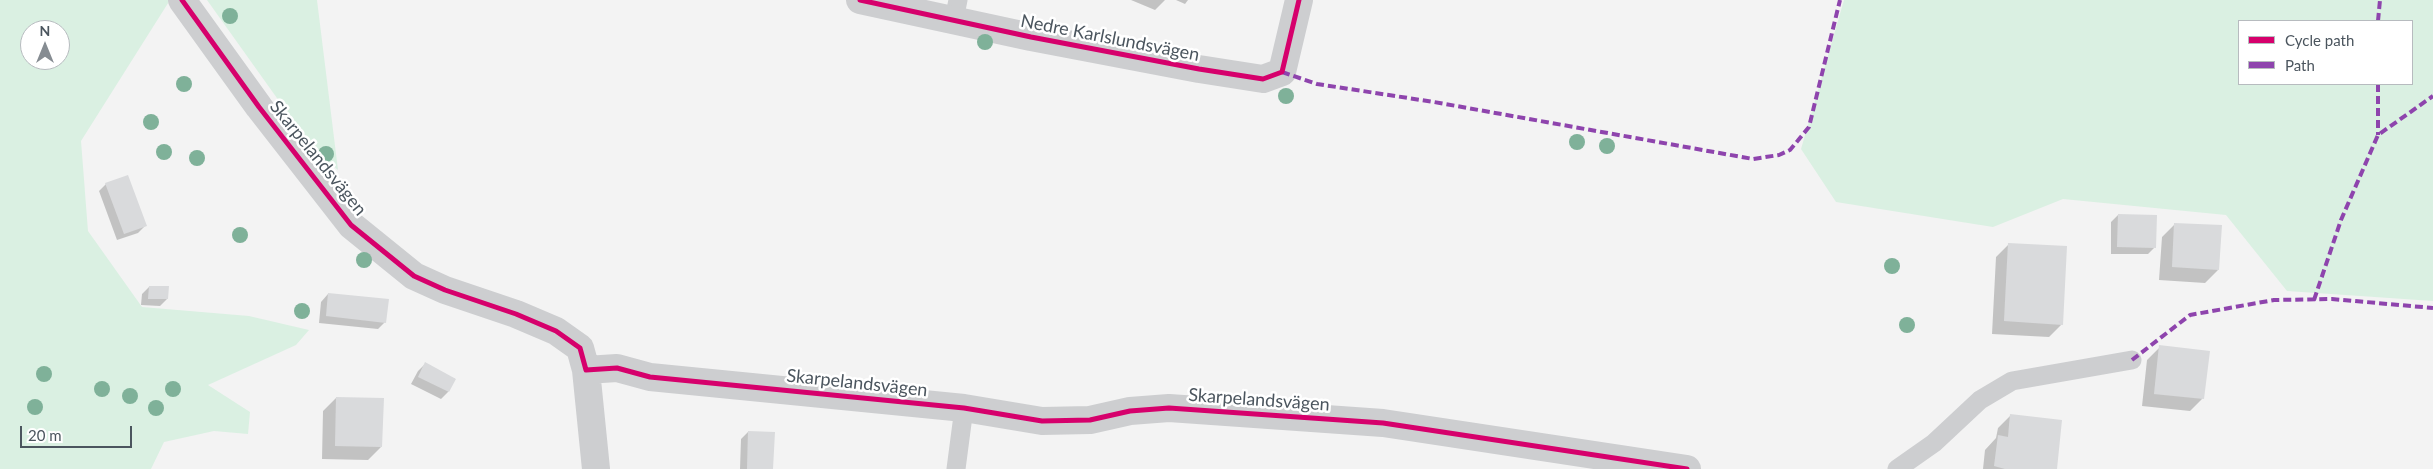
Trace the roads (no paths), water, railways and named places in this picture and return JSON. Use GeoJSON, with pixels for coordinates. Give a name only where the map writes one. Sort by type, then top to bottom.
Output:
{"type":"FeatureCollection","features":[{"type":"Feature","properties":{"kind":"street","name":"Skarpelandsvägen"},"geometry":{"type":"LineString","coordinates":[[182,0],[259,107],[352,224],[414,276],[445,290],[516,314],[556,332],[580,348],[586,370],[617,368],[650,377],[964,408],[1042,421],[1090,420],[1130,411],[1169,408],[1383,423],[1687,469]]}},
{"type":"Feature","properties":{"kind":"street","name":"Nedre Karlslundsvägen"},"geometry":{"type":"LineString","coordinates":[[860,0],[956,10],[1171,64],[1263,79],[1282,72],[1299,0]]}},
{"type":"Feature","properties":{"kind":"street"},"geometry":{"type":"LineString","coordinates":[[586,370],[596,469]]}},
{"type":"Feature","properties":{"kind":"lane"},"geometry":{"type":"LineString","coordinates":[[1897,469],[1934,444],[1980,400],[2012,380],[2132,360]]}},
{"type":"Feature","properties":{"kind":"lane"},"geometry":{"type":"LineString","coordinates":[[956,469],[964,408]]}}]}
